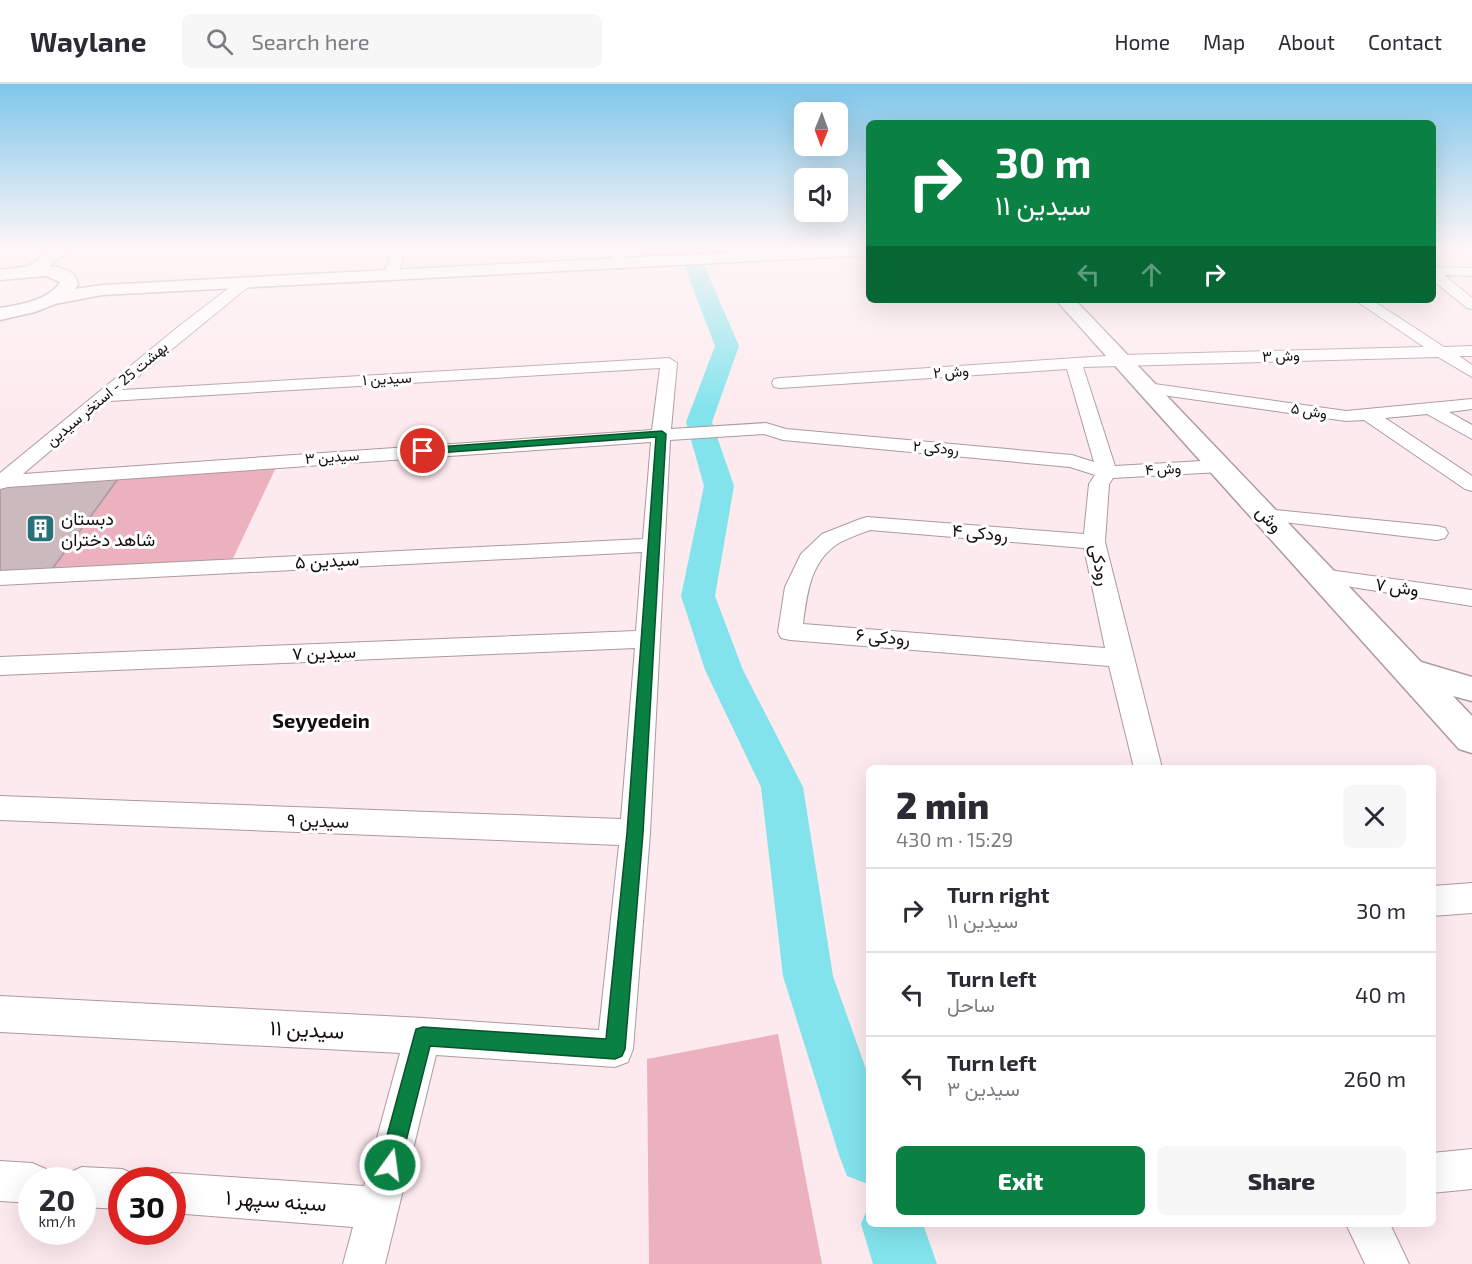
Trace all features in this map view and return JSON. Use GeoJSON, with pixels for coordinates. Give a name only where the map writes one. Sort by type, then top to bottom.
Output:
{"type":"FeatureCollection","features":[{"type":"Feature","properties":{"kind":"main road"},"geometry":{"type":"LineString","coordinates":[[0,314],[45,301]]}},
{"type":"Feature","properties":{"kind":"main road","name":"وش"},"geometry":{"type":"LineString","coordinates":[[1068,303],[1472,739]]}},
{"type":"Feature","properties":{"kind":"main road"},"geometry":{"type":"LineString","coordinates":[[1410,671],[1472,689]]}},
{"type":"Feature","properties":{"kind":"street","name":"بهشت 25 - استخر سیدین"},"geometry":{"type":"LineString","coordinates":[[1,482],[222,301]]}},
{"type":"Feature","properties":{"kind":"street"},"geometry":{"type":"LineString","coordinates":[[1367,303],[1472,372]]}},
{"type":"Feature","properties":{"kind":"street","name":"وش ۳"},"geometry":{"type":"LineString","coordinates":[[1121,360],[1472,351]]}},
{"type":"Feature","properties":{"kind":"street","name":"وش ۲"},"geometry":{"type":"LineString","coordinates":[[780,383],[1121,360]]}},
{"type":"Feature","properties":{"kind":"street","name":"سیدین ۱"},"geometry":{"type":"LineString","coordinates":[[105,396],[669,363],[662,434]]}},
{"type":"Feature","properties":{"kind":"street"},"geometry":{"type":"LineString","coordinates":[[1074,364],[1107,472]]}},
{"type":"Feature","properties":{"kind":"street","name":"وش ۵"},"geometry":{"type":"LineString","coordinates":[[1147,388],[1346,416],[1472,405]]}},
{"type":"Feature","properties":{"kind":"street"},"geometry":{"type":"LineString","coordinates":[[1430,408],[1472,433]]}},
{"type":"Feature","properties":{"kind":"street"},"geometry":{"type":"LineString","coordinates":[[1368,414],[1472,485]]}},
{"type":"Feature","properties":{"kind":"street","name":"رودکی ۲"},"geometry":{"type":"LineString","coordinates":[[662,434],[766,428],[783,434],[1072,461],[1107,472]]}},
{"type":"Feature","properties":{"kind":"street"},"geometry":{"type":"LineString","coordinates":[[635,833],[662,434]]}},
{"type":"Feature","properties":{"kind":"street","name":"سیدین ۳"},"geometry":{"type":"LineString","coordinates":[[1,482],[662,434]]}},
{"type":"Feature","properties":{"kind":"street","name":"وش ۴"},"geometry":{"type":"LineString","coordinates":[[1107,472],[1220,466]]}},
{"type":"Feature","properties":{"kind":"street","name":"رودکی"},"geometry":{"type":"LineString","coordinates":[[1107,472],[1099,484],[1094,542],[1147,765]]}},
{"type":"Feature","properties":{"kind":"street"},"geometry":{"type":"LineString","coordinates":[[1265,515],[1437,533]]}},
{"type":"Feature","properties":{"kind":"street","name":"رودکی ۴"},"geometry":{"type":"LineString","coordinates":[[867,523],[1094,542]]}},
{"type":"Feature","properties":{"kind":"street","name":"رودکی ۶"},"geometry":{"type":"LineString","coordinates":[[867,523],[830,539],[809,559],[796,587],[790,632],[1120,658]]}},
{"type":"Feature","properties":{"kind":"street","name":"سیدین ۵"},"geometry":{"type":"LineString","coordinates":[[0,578],[654,545]]}},
{"type":"Feature","properties":{"kind":"street","name":"وش ۷"},"geometry":{"type":"LineString","coordinates":[[1322,576],[1472,597]]}},
{"type":"Feature","properties":{"kind":"street","name":"سیدین ۷"},"geometry":{"type":"LineString","coordinates":[[0,666],[648,639]]}},
{"type":"Feature","properties":{"kind":"street","name":"۹ سیدین"},"geometry":{"type":"LineString","coordinates":[[0,808],[635,833]]}},
{"type":"Feature","properties":{"kind":"street","name":"۱۱ سیدین"},"geometry":{"type":"LineString","coordinates":[[0,1014],[423,1036],[615,1049],[635,833]]}},
{"type":"Feature","properties":{"kind":"street"},"geometry":{"type":"LineString","coordinates":[[1436,901],[1472,898]]}},
{"type":"Feature","properties":{"kind":"street"},"geometry":{"type":"LineString","coordinates":[[364,1264],[423,1036]]}},
{"type":"Feature","properties":{"kind":"street"},"geometry":{"type":"LineString","coordinates":[[1436,1173],[1472,1169]]}},
{"type":"Feature","properties":{"kind":"street"},"geometry":{"type":"LineString","coordinates":[[0,1180],[18,1182]]}},
{"type":"Feature","properties":{"kind":"street","name":"۱ سینه سپهر"},"geometry":{"type":"LineString","coordinates":[[186,1194],[379,1208]]}},
{"type":"Feature","properties":{"kind":"street"},"geometry":{"type":"LineString","coordinates":[[1369,1227],[1388,1264]]}},
{"type":"Feature","properties":{"kind":"shaded area"},"geometry":{"type":"Polygon","coordinates":[[[279,461],[229,567],[47,576],[123,472],[279,461]]]}},
{"type":"Feature","properties":{"kind":"shaded area"},"geometry":{"type":"Polygon","coordinates":[[[778,1034],[822,1264],[649,1264],[647,1059],[778,1034]]]}},
{"type":"Feature","properties":{"kind":"building","name":"دبستان شاهد دختران"},"geometry":{"type":"Polygon","coordinates":[[[123,472],[47,576],[0,578],[0,483],[123,472]]]}},
{"type":"Feature","properties":{"kind":"waterway"},"geometry":{"type":"LineString","coordinates":[[709,301],[727,346],[699,422],[719,486],[698,596],[724,670],[782,787],[808,976],[866,1149]]}},
{"type":"Feature","properties":{"kind":"waterway"},"geometry":{"type":"LineString","coordinates":[[893,1227],[905,1264]]}},
{"type":"Feature","properties":{"kind":"place","name":"دبستان شاهد دختران"},"geometry":{"type":"Point","coordinates":[40,529]}},
{"type":"Feature","properties":{"kind":"district","name":"Seyyedein"},"geometry":{"type":"Point","coordinates":[321,721]}},
{"type":"Feature","properties":{"kind":"route"},"geometry":{"type":"LineString","coordinates":[[390,1165],[423,1036],[615,1049],[635,833],[662,434],[423,451]]}}]}
